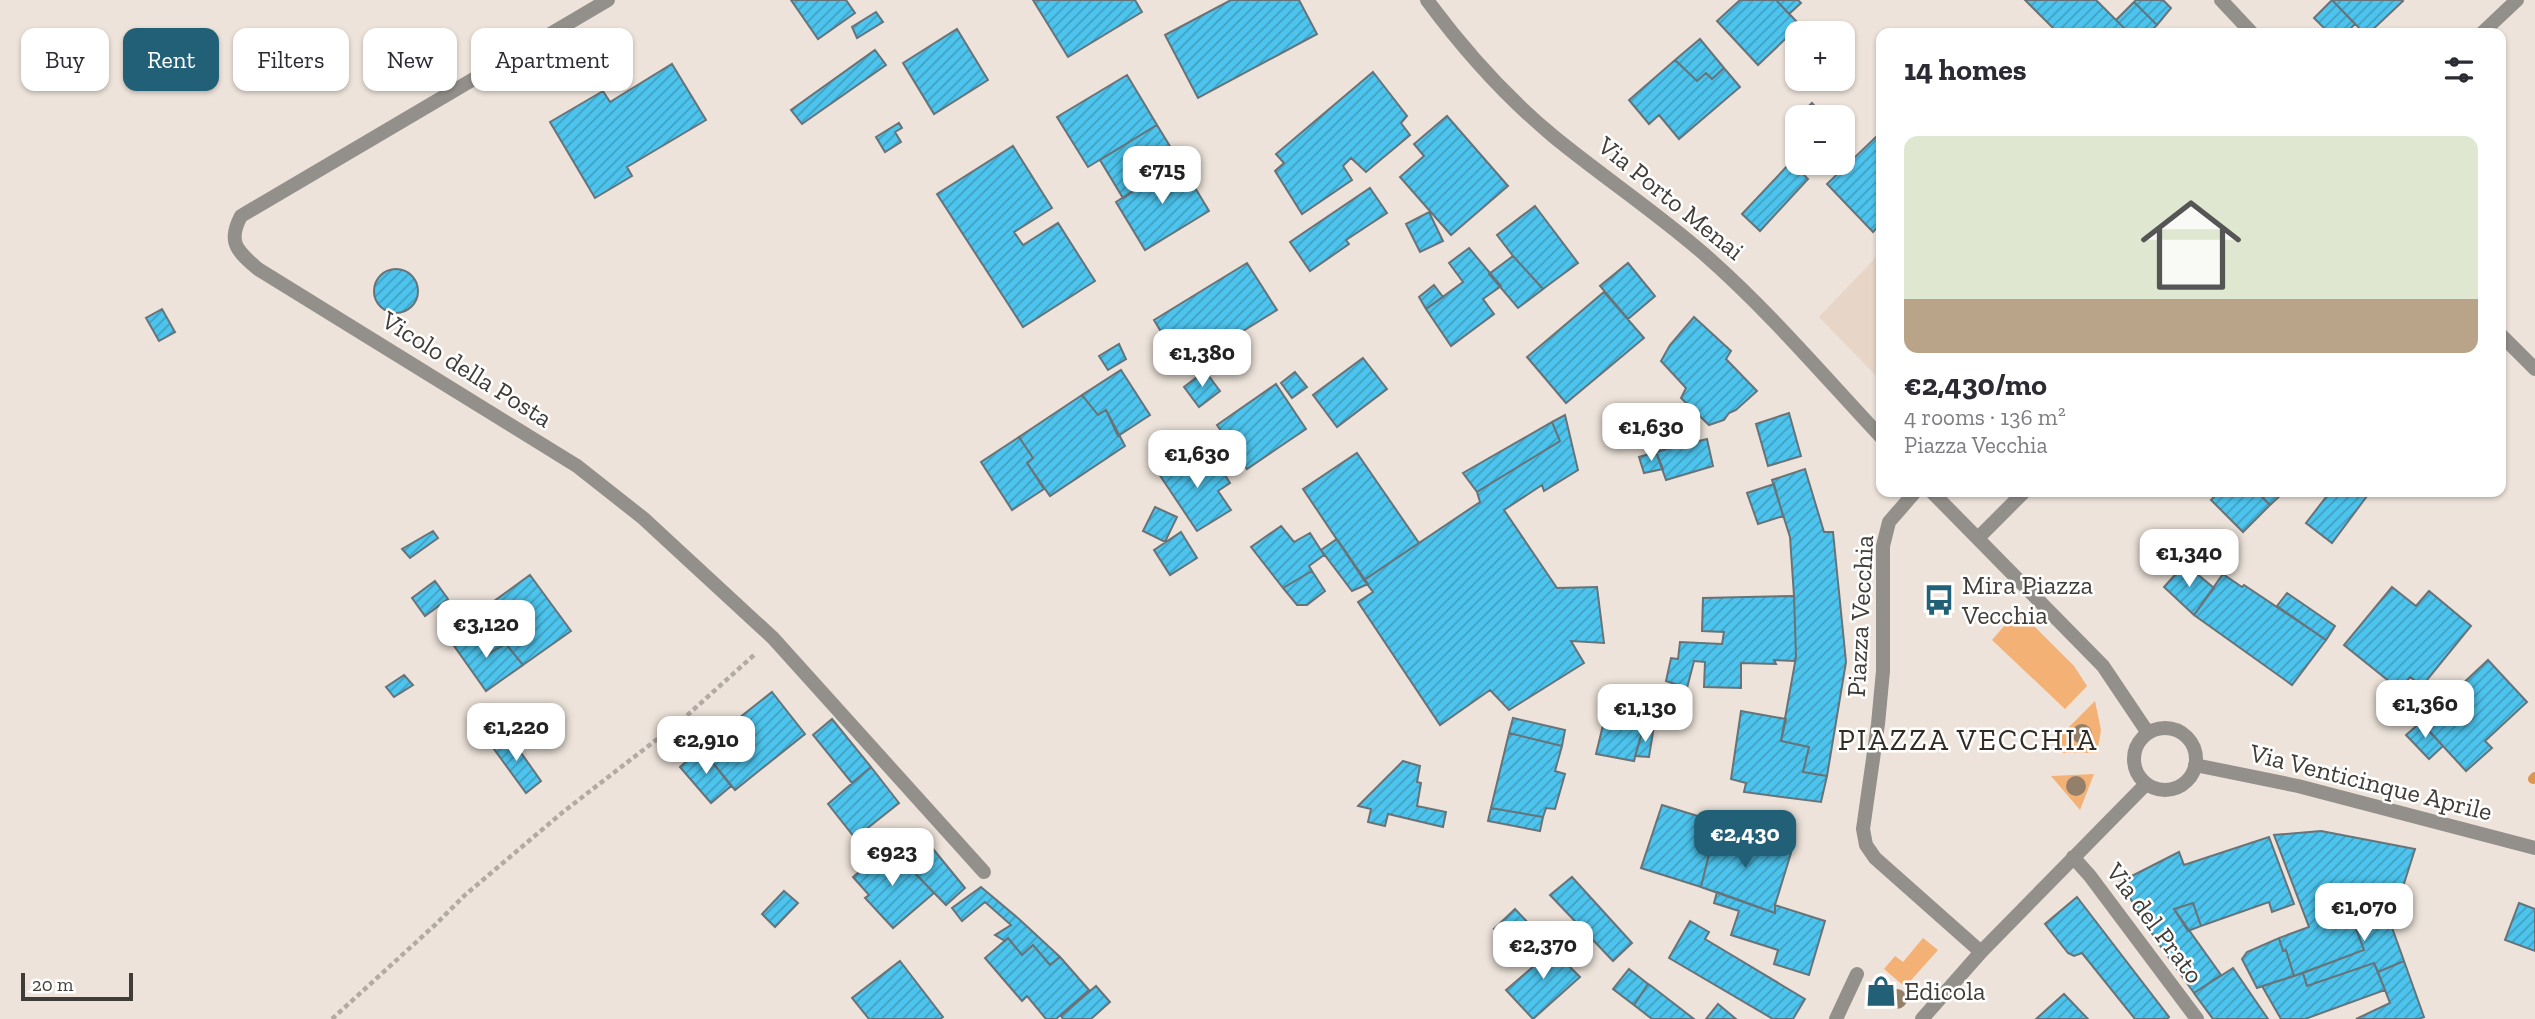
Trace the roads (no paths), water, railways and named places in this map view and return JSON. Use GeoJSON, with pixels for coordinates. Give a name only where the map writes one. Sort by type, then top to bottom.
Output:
{"type":"FeatureCollection","features":[{"type":"Feature","properties":{"kind":"street","name":"Vicolo della Posta"},"geometry":{"type":"LineString","coordinates":[[608,0],[242,216],[233,230],[235,246],[241,255],[258,269],[577,466],[643,518],[773,638],[984,872]]}},
{"type":"Feature","properties":{"kind":"street","name":"Via Porto Menai"},"geometry":{"type":"LineString","coordinates":[[1427,0],[1458,42],[1503,90],[1553,136],[1656,214],[1744,290],[1876,433]]}},
{"type":"Feature","properties":{"kind":"street"},"geometry":{"type":"LineString","coordinates":[[2221,0],[2247,28]]}},
{"type":"Feature","properties":{"kind":"street"},"geometry":{"type":"LineString","coordinates":[[2487,28],[2517,0]]}},
{"type":"Feature","properties":{"kind":"street"},"geometry":{"type":"LineString","coordinates":[[2506,340],[2535,369]]}},
{"type":"Feature","properties":{"kind":"street","name":"Piazza Vecchia"},"geometry":{"type":"LineString","coordinates":[[1911,497],[1889,522],[1883,546],[1883,671],[1863,829],[1866,845],[1875,858],[1981,952]]}},
{"type":"Feature","properties":{"kind":"street"},"geometry":{"type":"LineString","coordinates":[[1938,497],[2103,666],[2148,733]]}},
{"type":"Feature","properties":{"kind":"street"},"geometry":{"type":"LineString","coordinates":[[1978,538],[2019,497]]}},
{"type":"Feature","properties":{"kind":"street"},"geometry":{"type":"LineString","coordinates":[[2168,728],[2184,734],[2194,748],[2195,765],[2187,780],[2176,788],[2164,790],[2146,784],[2135,769],[2134,757],[2137,745],[2148,733],[2168,728]]}},
{"type":"Feature","properties":{"kind":"street","name":"Via Venticinque Aprile"},"geometry":{"type":"LineString","coordinates":[[2195,765],[2298,786],[2535,848]]}},
{"type":"Feature","properties":{"kind":"street"},"geometry":{"type":"LineString","coordinates":[[1922,1019],[1981,952],[2146,784]]}},
{"type":"Feature","properties":{"kind":"street","name":"Via del Prato"},"geometry":{"type":"LineString","coordinates":[[2073,857],[2197,1019]]}},
{"type":"Feature","properties":{"kind":"street"},"geometry":{"type":"LineString","coordinates":[[1836,1019],[1857,974]]}},
{"type":"Feature","properties":{"kind":"place","name":"Mira Piazza Vecchia"},"geometry":{"type":"Point","coordinates":[1939,600]}},
{"type":"Feature","properties":{"kind":"place","name":"Edicola"},"geometry":{"type":"Point","coordinates":[1881,991]}},
{"type":"Feature","properties":{"kind":"district","name":"PIAZZA VECCHIA"},"geometry":{"type":"Point","coordinates":[1968,740]}}]}
